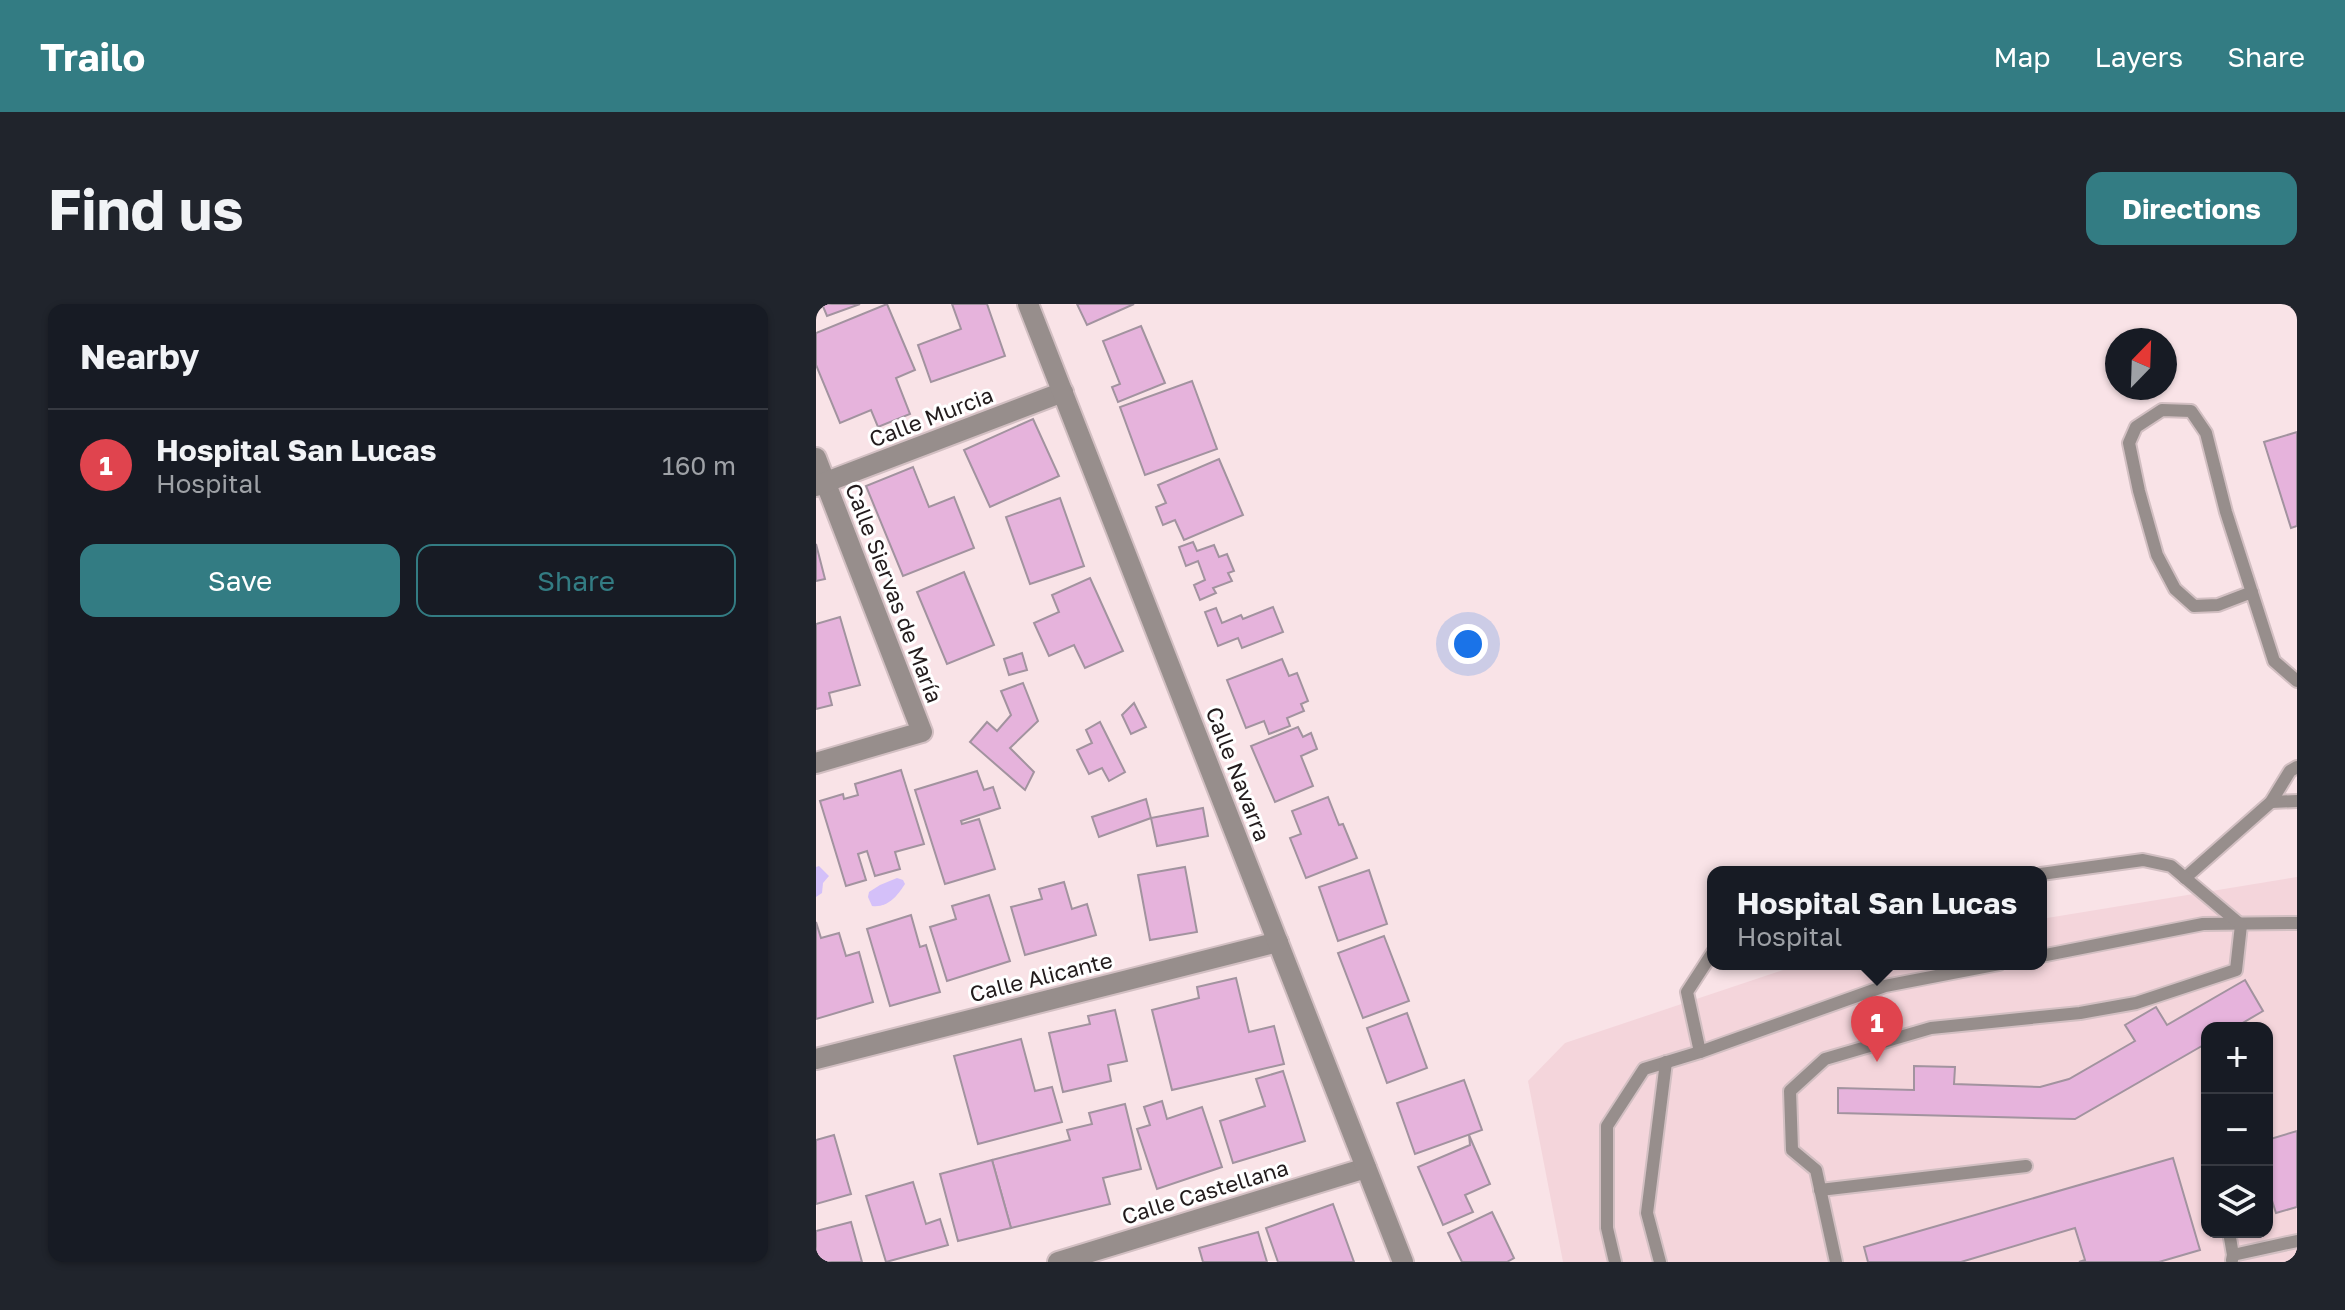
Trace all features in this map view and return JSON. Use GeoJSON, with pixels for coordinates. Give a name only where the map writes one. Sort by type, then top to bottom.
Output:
{"type":"FeatureCollection","features":[{"type":"Feature","properties":{"kind":"street","name":"Calle Navarra"},"geometry":{"type":"LineString","coordinates":[[1028,304],[1403,1262]]}},
{"type":"Feature","properties":{"kind":"street","name":"Calle Murcia"},"geometry":{"type":"LineString","coordinates":[[821,485],[1063,392]]}},
{"type":"Feature","properties":{"kind":"street","name":"Calle Siervas de María"},"geometry":{"type":"LineString","coordinates":[[816,458],[821,485],[922,732],[816,763]]}},
{"type":"Feature","properties":{"kind":"street","name":"Calle Alicante"},"geometry":{"type":"LineString","coordinates":[[816,1059],[1278,942]]}},
{"type":"Feature","properties":{"kind":"street","name":"Calle Castellana"},"geometry":{"type":"LineString","coordinates":[[1058,1262],[1366,1168]]}},
{"type":"Feature","properties":{"kind":"lane"},"geometry":{"type":"LineString","coordinates":[[2252,592],[2218,605],[2194,606],[2175,589],[2157,555],[2129,443],[2136,427],[2162,410],[2191,411],[2206,433],[2226,512],[2252,592],[2274,661],[2297,681]]}},
{"type":"Feature","properties":{"kind":"lane"},"geometry":{"type":"LineString","coordinates":[[2185,878],[2271,802],[2290,771],[2297,767]]}},
{"type":"Feature","properties":{"kind":"lane"},"geometry":{"type":"LineString","coordinates":[[2271,802],[2297,801]]}},
{"type":"Feature","properties":{"kind":"lane"},"geometry":{"type":"LineString","coordinates":[[2047,873],[2143,860],[2171,866],[2241,925]]}},
{"type":"Feature","properties":{"kind":"lane"},"geometry":{"type":"LineString","coordinates":[[2047,955],[2203,924],[2297,923]]}},
{"type":"Feature","properties":{"kind":"lane"},"geometry":{"type":"LineString","coordinates":[[1836,1262],[1816,1170],[1792,1150],[1790,1091],[1825,1059],[1931,1028],[2080,1013],[2136,1003],[2236,970],[2241,925]]}},
{"type":"Feature","properties":{"kind":"lane"},"geometry":{"type":"LineString","coordinates":[[1700,1052],[1687,992],[1707,961]]}},
{"type":"Feature","properties":{"kind":"lane"},"geometry":{"type":"LineString","coordinates":[[1615,1262],[1607,1228],[1607,1126],[1644,1069],[1885,986],[1968,970]]}},
{"type":"Feature","properties":{"kind":"lane"},"geometry":{"type":"LineString","coordinates":[[1660,1262],[1647,1213],[1666,1062]]}},
{"type":"Feature","properties":{"kind":"lane"},"geometry":{"type":"LineString","coordinates":[[1820,1190],[2026,1166]]}},
{"type":"Feature","properties":{"kind":"lane"},"geometry":{"type":"LineString","coordinates":[[2230,1238],[2232,1259],[2297,1241]]}},
{"type":"Feature","properties":{"kind":"shaded area"},"geometry":{"type":"Polygon","coordinates":[[[819,866],[829,876],[823,883],[822,893],[816,897],[816,867],[819,866]]]}},
{"type":"Feature","properties":{"kind":"shaded area"},"geometry":{"type":"Polygon","coordinates":[[[2297,877],[2297,1262],[1563,1262],[1528,1081],[1565,1043],[1783,970],[2047,970],[2047,918],[2297,877]]]}},
{"type":"Feature","properties":{"kind":"shaded area"},"geometry":{"type":"Polygon","coordinates":[[[897,878],[905,884],[895,897],[883,905],[872,906],[869,892],[897,878]]]}},
{"type":"Feature","properties":{"kind":"building"},"geometry":{"type":"Polygon","coordinates":[[[822,304],[860,304],[827,316],[822,304]]]}},
{"type":"Feature","properties":{"kind":"building"},"geometry":{"type":"Polygon","coordinates":[[[887,304],[915,370],[896,378],[910,414],[878,427],[871,410],[840,423],[816,365],[816,333],[887,304]]]}},
{"type":"Feature","properties":{"kind":"building"},"geometry":{"type":"Polygon","coordinates":[[[952,304],[987,304],[1005,356],[931,382],[918,345],[961,329],[952,304]]]}},
{"type":"Feature","properties":{"kind":"building"},"geometry":{"type":"Polygon","coordinates":[[[1077,304],[1134,304],[1087,325],[1077,304]]]}},
{"type":"Feature","properties":{"kind":"building"},"geometry":{"type":"Polygon","coordinates":[[[1141,326],[1165,383],[1118,402],[1112,387],[1120,384],[1103,341],[1141,326]]]}},
{"type":"Feature","properties":{"kind":"building"},"geometry":{"type":"Polygon","coordinates":[[[1192,381],[1217,449],[1145,475],[1120,407],[1192,381]]]}},
{"type":"Feature","properties":{"kind":"building"},"geometry":{"type":"Polygon","coordinates":[[[1033,419],[1059,476],[990,507],[964,450],[1033,419]]]}},
{"type":"Feature","properties":{"kind":"building"},"geometry":{"type":"Polygon","coordinates":[[[2297,432],[2297,526],[2291,528],[2264,442],[2297,432]]]}},
{"type":"Feature","properties":{"kind":"building"},"geometry":{"type":"Polygon","coordinates":[[[1219,459],[1243,515],[1184,540],[1175,520],[1163,525],[1156,507],[1166,503],[1158,485],[1219,459]]]}},
{"type":"Feature","properties":{"kind":"building"},"geometry":{"type":"Polygon","coordinates":[[[913,467],[929,507],[954,497],[974,548],[903,576],[866,486],[913,467]]]}},
{"type":"Feature","properties":{"kind":"building"},"geometry":{"type":"Polygon","coordinates":[[[1060,498],[1084,566],[1030,584],[1006,517],[1060,498]]]}},
{"type":"Feature","properties":{"kind":"building"},"geometry":{"type":"Polygon","coordinates":[[[1193,542],[1197,551],[1214,545],[1219,557],[1227,554],[1234,571],[1228,573],[1232,581],[1213,588],[1216,593],[1200,600],[1194,585],[1205,580],[1198,561],[1186,566],[1179,547],[1193,542]]]}},
{"type":"Feature","properties":{"kind":"building"},"geometry":{"type":"Polygon","coordinates":[[[816,544],[825,579],[816,581],[816,544]]]}},
{"type":"Feature","properties":{"kind":"building"},"geometry":{"type":"Polygon","coordinates":[[[964,572],[994,645],[947,664],[917,592],[964,572]]]}},
{"type":"Feature","properties":{"kind":"building"},"geometry":{"type":"Polygon","coordinates":[[[1090,578],[1123,651],[1085,668],[1074,645],[1049,656],[1034,623],[1059,612],[1052,595],[1090,578]]]}},
{"type":"Feature","properties":{"kind":"building"},"geometry":{"type":"Polygon","coordinates":[[[1273,607],[1283,632],[1242,648],[1238,638],[1218,646],[1205,612],[1216,608],[1222,623],[1241,615],[1243,619],[1273,607]]]}},
{"type":"Feature","properties":{"kind":"building"},"geometry":{"type":"Polygon","coordinates":[[[840,617],[860,685],[829,693],[832,705],[816,709],[816,624],[840,617]]]}},
{"type":"Feature","properties":{"kind":"building"},"geometry":{"type":"Polygon","coordinates":[[[1022,653],[1027,670],[1009,675],[1004,659],[1022,653]]]}},
{"type":"Feature","properties":{"kind":"building"},"geometry":{"type":"Polygon","coordinates":[[[1282,659],[1289,676],[1297,673],[1308,701],[1301,704],[1304,711],[1287,718],[1290,726],[1269,734],[1264,721],[1246,728],[1227,680],[1282,659]]]}},
{"type":"Feature","properties":{"kind":"building"},"geometry":{"type":"Polygon","coordinates":[[[1023,683],[1038,721],[1010,748],[1034,772],[1025,790],[970,742],[987,722],[997,731],[1011,715],[1001,691],[1023,683]]]}},
{"type":"Feature","properties":{"kind":"building"},"geometry":{"type":"Polygon","coordinates":[[[1134,703],[1146,727],[1131,734],[1122,715],[1134,703]]]}},
{"type":"Feature","properties":{"kind":"building"},"geometry":{"type":"Polygon","coordinates":[[[1100,722],[1125,772],[1109,781],[1102,768],[1089,774],[1077,750],[1092,743],[1086,730],[1100,722]]]}},
{"type":"Feature","properties":{"kind":"building"},"geometry":{"type":"Polygon","coordinates":[[[1298,727],[1303,737],[1311,733],[1317,749],[1301,756],[1313,786],[1275,802],[1251,746],[1298,727]]]}},
{"type":"Feature","properties":{"kind":"building"},"geometry":{"type":"Polygon","coordinates":[[[901,770],[924,844],[895,852],[900,869],[875,876],[867,851],[858,854],[866,880],[846,886],[820,801],[843,794],[844,799],[858,795],[855,784],[901,770]]]}},
{"type":"Feature","properties":{"kind":"building"},"geometry":{"type":"Polygon","coordinates":[[[977,771],[984,790],[993,787],[1000,808],[961,821],[962,824],[979,819],[995,869],[945,884],[915,790],[977,771]]]}},
{"type":"Feature","properties":{"kind":"building"},"geometry":{"type":"Polygon","coordinates":[[[1328,797],[1357,858],[1306,878],[1290,838],[1301,834],[1292,811],[1328,797]]]}},
{"type":"Feature","properties":{"kind":"building"},"geometry":{"type":"Polygon","coordinates":[[[1146,799],[1151,818],[1099,837],[1092,817],[1146,799]]]}},
{"type":"Feature","properties":{"kind":"building"},"geometry":{"type":"Polygon","coordinates":[[[1203,808],[1208,836],[1157,846],[1151,818],[1203,808]]]}},
{"type":"Feature","properties":{"kind":"building"},"geometry":{"type":"Polygon","coordinates":[[[1185,867],[1197,932],[1150,940],[1138,875],[1185,867]]]}},
{"type":"Feature","properties":{"kind":"building"},"geometry":{"type":"Polygon","coordinates":[[[1369,870],[1387,924],[1338,941],[1319,887],[1369,870]]]}},
{"type":"Feature","properties":{"kind":"building"},"geometry":{"type":"Polygon","coordinates":[[[1064,882],[1072,909],[1087,904],[1096,935],[1025,955],[1011,907],[1042,899],[1039,889],[1064,882]]]}},
{"type":"Feature","properties":{"kind":"building"},"geometry":{"type":"Polygon","coordinates":[[[989,895],[1010,961],[947,981],[930,927],[956,919],[952,906],[989,895]]]}},
{"type":"Feature","properties":{"kind":"building"},"geometry":{"type":"Polygon","coordinates":[[[911,915],[920,947],[926,945],[940,992],[890,1006],[867,929],[911,915]]]}},
{"type":"Feature","properties":{"kind":"building"},"geometry":{"type":"Polygon","coordinates":[[[816,922],[821,938],[839,933],[846,956],[859,952],[873,1002],[816,1019],[816,922]]]}},
{"type":"Feature","properties":{"kind":"building"},"geometry":{"type":"Polygon","coordinates":[[[1384,936],[1409,1001],[1363,1018],[1338,953],[1384,936]]]}},
{"type":"Feature","properties":{"kind":"building"},"geometry":{"type":"Polygon","coordinates":[[[1236,978],[1249,1032],[1274,1026],[1284,1064],[1172,1090],[1152,1010],[1199,998],[1197,987],[1236,978]]]}},
{"type":"Feature","properties":{"kind":"building"},"geometry":{"type":"Polygon","coordinates":[[[2245,980],[2263,1011],[2244,1022],[2201,1022],[2201,1046],[2075,1119],[1838,1113],[1838,1088],[1914,1090],[1914,1066],[1955,1067],[1954,1084],[2040,1087],[2069,1079],[2135,1041],[2125,1025],[2156,1007],[2167,1025],[2245,980]]]}},
{"type":"Feature","properties":{"kind":"building"},"geometry":{"type":"Polygon","coordinates":[[[1115,1010],[1127,1061],[1108,1065],[1111,1081],[1063,1092],[1049,1033],[1090,1024],[1088,1016],[1115,1010]]]}},
{"type":"Feature","properties":{"kind":"building"},"geometry":{"type":"Polygon","coordinates":[[[1407,1013],[1427,1068],[1387,1083],[1367,1028],[1407,1013]]]}},
{"type":"Feature","properties":{"kind":"building"},"geometry":{"type":"Polygon","coordinates":[[[1021,1039],[1035,1091],[1052,1087],[1062,1122],[978,1144],[954,1056],[1021,1039]]]}},
{"type":"Feature","properties":{"kind":"building"},"geometry":{"type":"Polygon","coordinates":[[[1283,1071],[1305,1141],[1233,1163],[1220,1121],[1265,1106],[1256,1079],[1283,1071]]]}},
{"type":"Feature","properties":{"kind":"building"},"geometry":{"type":"Polygon","coordinates":[[[1464,1080],[1482,1130],[1415,1154],[1397,1103],[1464,1080]]]}},
{"type":"Feature","properties":{"kind":"building"},"geometry":{"type":"Polygon","coordinates":[[[1162,1101],[1167,1119],[1202,1107],[1222,1167],[1157,1189],[1137,1129],[1150,1125],[1144,1107],[1162,1101]]]}},
{"type":"Feature","properties":{"kind":"building"},"geometry":{"type":"Polygon","coordinates":[[[1125,1104],[1141,1169],[1103,1178],[1110,1204],[1011,1228],[992,1160],[1070,1140],[1067,1130],[1092,1124],[1089,1113],[1125,1104]]]}},
{"type":"Feature","properties":{"kind":"building"},"geometry":{"type":"Polygon","coordinates":[[[2297,1131],[2297,1207],[2276,1213],[2273,1204],[2273,1138],[2297,1131]]]}},
{"type":"Feature","properties":{"kind":"building"},"geometry":{"type":"Polygon","coordinates":[[[834,1135],[851,1194],[816,1204],[816,1140],[834,1135]]]}},
{"type":"Feature","properties":{"kind":"building"},"geometry":{"type":"Polygon","coordinates":[[[1469,1135],[1490,1184],[1465,1195],[1473,1212],[1443,1225],[1418,1167],[1470,1145],[1469,1135]]]}},
{"type":"Feature","properties":{"kind":"building"},"geometry":{"type":"Polygon","coordinates":[[[2173,1158],[2200,1250],[2159,1262],[2079,1262],[2085,1260],[2075,1228],[1961,1262],[1868,1262],[1864,1247],[2173,1158]]]}},
{"type":"Feature","properties":{"kind":"building"},"geometry":{"type":"Polygon","coordinates":[[[992,1160],[1011,1228],[958,1241],[940,1174],[992,1160]]]}},
{"type":"Feature","properties":{"kind":"building"},"geometry":{"type":"Polygon","coordinates":[[[913,1182],[926,1224],[940,1219],[948,1245],[886,1262],[866,1196],[913,1182]]]}},
{"type":"Feature","properties":{"kind":"building"},"geometry":{"type":"Polygon","coordinates":[[[1333,1204],[1354,1262],[1278,1262],[1266,1228],[1333,1204]]]}},
{"type":"Feature","properties":{"kind":"building"},"geometry":{"type":"Polygon","coordinates":[[[1492,1212],[1514,1258],[1507,1262],[1462,1262],[1448,1233],[1492,1212]]]}},
{"type":"Feature","properties":{"kind":"building"},"geometry":{"type":"Polygon","coordinates":[[[851,1222],[862,1262],[816,1262],[816,1231],[851,1222]]]}},
{"type":"Feature","properties":{"kind":"building"},"geometry":{"type":"Polygon","coordinates":[[[1258,1232],[1267,1262],[1203,1262],[1199,1248],[1258,1232]]]}},
{"type":"Feature","properties":{"kind":"place","name":"Hospital San Lucas"},"geometry":{"type":"Point","coordinates":[1877,1062]}}]}
